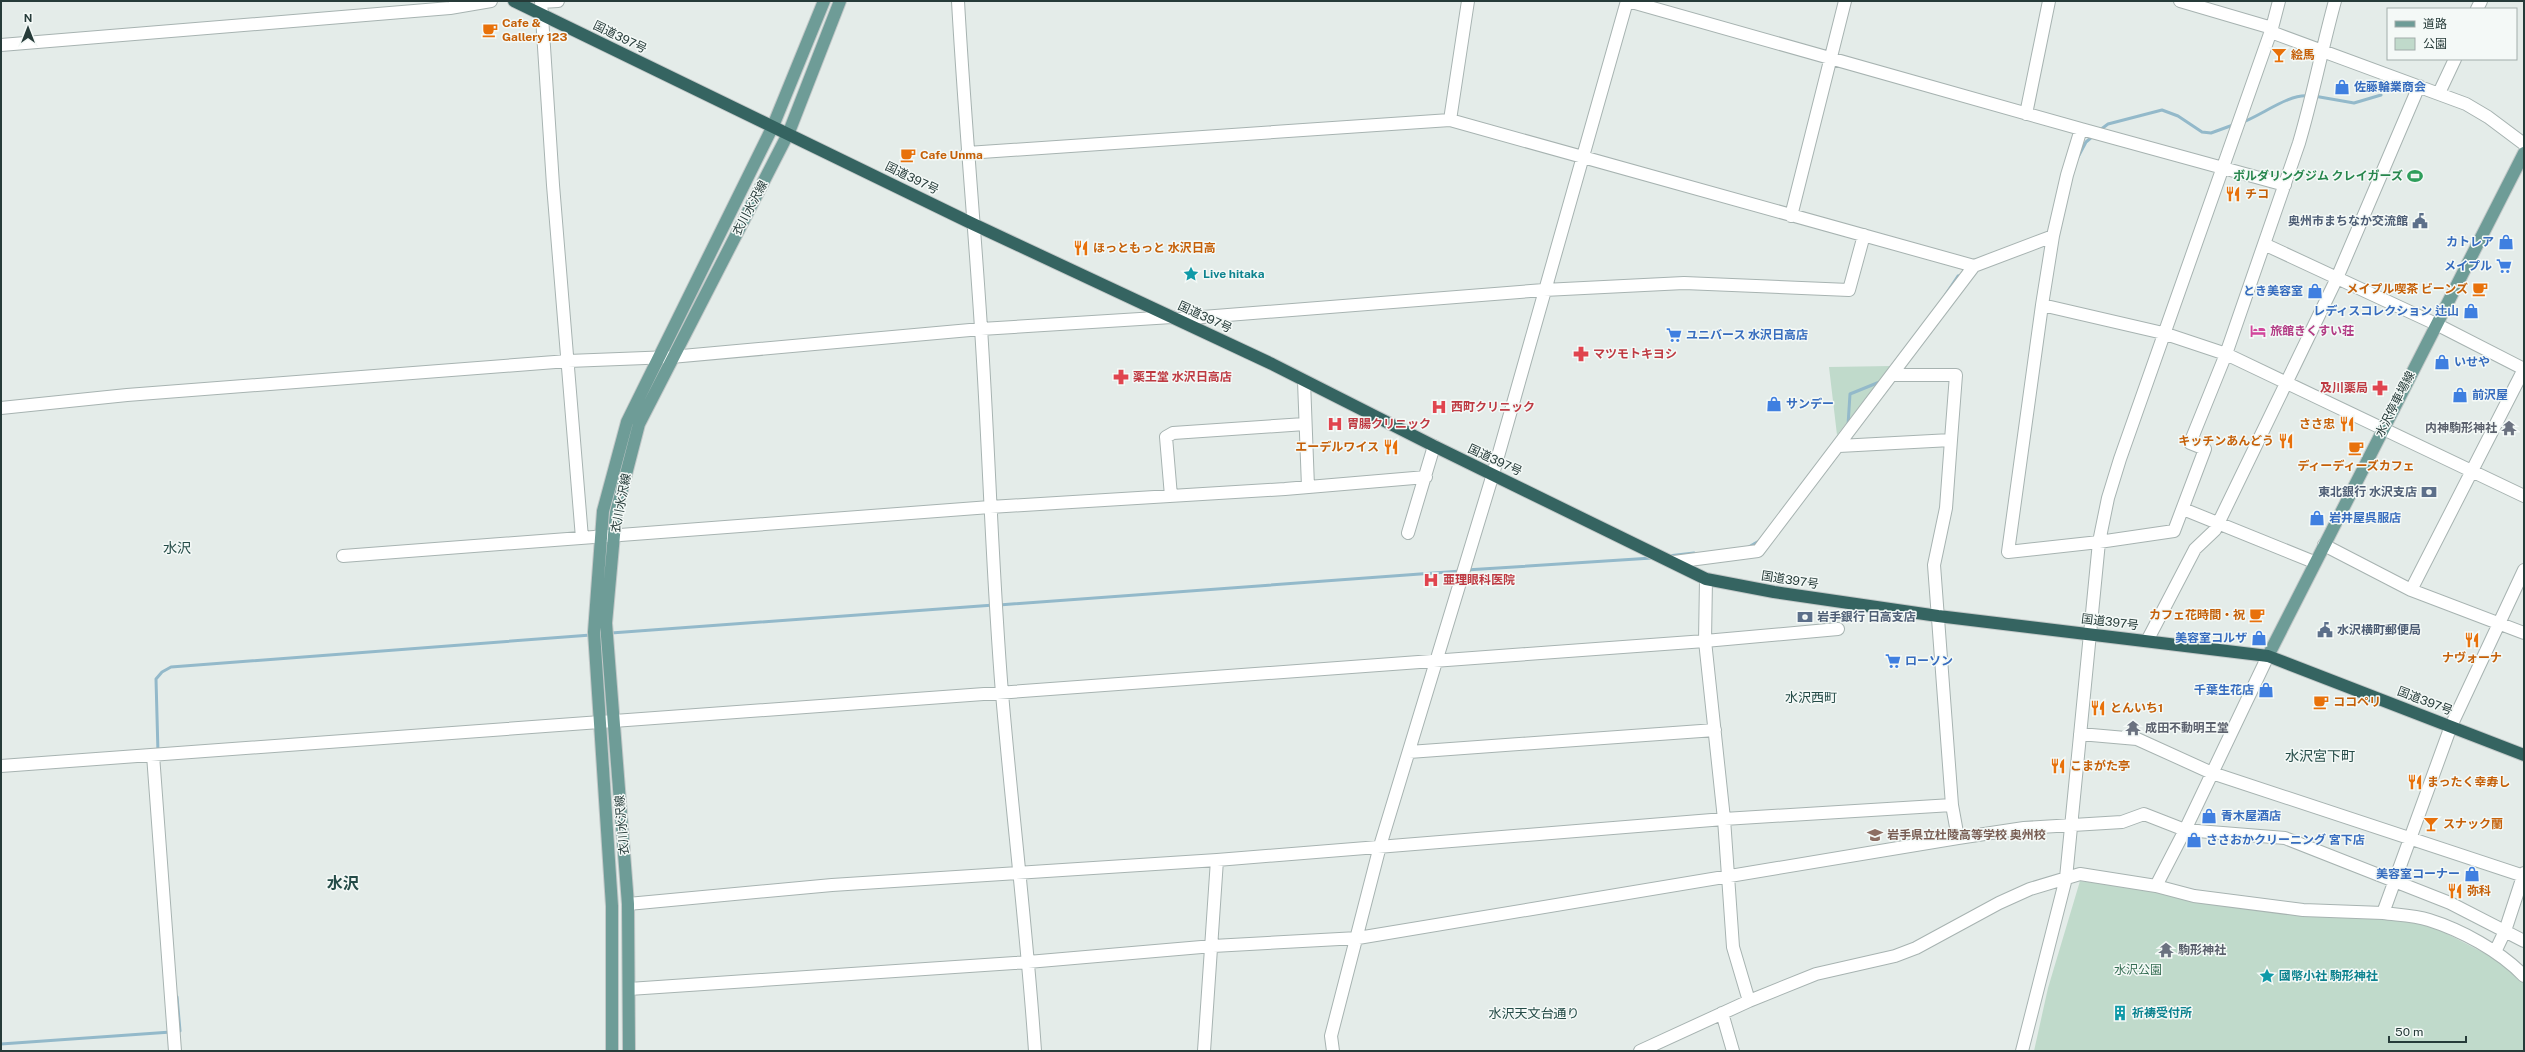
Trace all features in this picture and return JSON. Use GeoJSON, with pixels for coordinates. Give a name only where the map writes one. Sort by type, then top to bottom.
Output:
{"type":"FeatureCollection","features":[{"type":"Feature","properties":{"kind":"highway","name":"国道397号"},"geometry":{"type":"LineString","coordinates":[[514,1],[773,126],[789,132],[973,224],[1174,318],[1304,381],[1706,579],[1774,592],[1938,616],[2268,656],[2524,755]]}},
{"type":"Feature","properties":{"kind":"main road","name":"衣川水沢線"},"geometry":{"type":"LineString","coordinates":[[629,1051],[628,904],[607,721],[594,632],[603,510],[627,422],[656,358],[773,126],[824,1]]}},
{"type":"Feature","properties":{"kind":"main road","name":"衣川水沢線"},"geometry":{"type":"LineString","coordinates":[[612,1051],[612,906],[606,623],[616,513],[639,424],[672,357],[789,132],[840,1]]}},
{"type":"Feature","properties":{"kind":"main road","name":"水沢停車場線"},"geometry":{"type":"LineString","coordinates":[[2268,656],[2314,562],[2524,153]]}},
{"type":"Feature","properties":{"kind":"street"},"geometry":{"type":"LineString","coordinates":[[1,45],[450,8],[491,1]]}},
{"type":"Feature","properties":{"kind":"street"},"geometry":{"type":"LineString","coordinates":[[558,1],[541,1],[544,16],[553,185],[582,538]]}},
{"type":"Feature","properties":{"kind":"street"},"geometry":{"type":"LineString","coordinates":[[958,1],[967,153],[981,329],[990,507],[1002,692],[1020,873],[1035,1051]]}},
{"type":"Feature","properties":{"kind":"street"},"geometry":{"type":"LineString","coordinates":[[1450,120],[1468,1]]}},
{"type":"Feature","properties":{"kind":"street"},"geometry":{"type":"LineString","coordinates":[[1333,1051],[1331,1036],[1358,938],[1380,846],[1493,474],[1582,156],[1628,1],[2026,114],[2221,168],[2285,184]]}},
{"type":"Feature","properties":{"kind":"street"},"geometry":{"type":"LineString","coordinates":[[1791,216],[1829,57],[1845,1]]}},
{"type":"Feature","properties":{"kind":"street"},"geometry":{"type":"LineString","coordinates":[[2026,114],[2049,1]]}},
{"type":"Feature","properties":{"kind":"street"},"geometry":{"type":"LineString","coordinates":[[2180,1],[2271,30],[2466,104],[2488,117],[2524,144]]}},
{"type":"Feature","properties":{"kind":"street"},"geometry":{"type":"LineString","coordinates":[[2022,1051],[2066,878],[2099,542],[2108,498],[2163,333],[2271,30],[2279,1]]}},
{"type":"Feature","properties":{"kind":"street"},"geometry":{"type":"LineString","coordinates":[[2081,129],[2066,175],[2053,236],[2008,552],[2099,542],[2174,531],[2205,449],[2190,443],[2226,354],[2266,245],[2310,109],[2321,50],[2335,1]]}},
{"type":"Feature","properties":{"kind":"street"},"geometry":{"type":"LineString","coordinates":[[2439,94],[2455,60]]}},
{"type":"Feature","properties":{"kind":"street"},"geometry":{"type":"LineString","coordinates":[[2147,641],[2195,549],[2215,530],[2337,278],[2419,86]]}},
{"type":"Feature","properties":{"kind":"street"},"geometry":{"type":"LineString","coordinates":[[967,153],[1450,120],[1791,216],[1864,234],[1974,266]]}},
{"type":"Feature","properties":{"kind":"street"},"geometry":{"type":"LineString","coordinates":[[1,408],[127,395],[568,361],[672,357],[981,329],[1174,318],[1544,290],[1684,283],[1849,290],[1864,234]]}},
{"type":"Feature","properties":{"kind":"street"},"geometry":{"type":"LineString","coordinates":[[1674,562],[1758,551],[1974,266],[2053,236]]}},
{"type":"Feature","properties":{"kind":"street"},"geometry":{"type":"LineString","coordinates":[[2266,245],[2436,324],[2524,369],[2471,470],[2411,590]]}},
{"type":"Feature","properties":{"kind":"street"},"geometry":{"type":"LineString","coordinates":[[2042,305],[2163,333],[2226,354],[2524,496]]}},
{"type":"Feature","properties":{"kind":"street"},"geometry":{"type":"LineString","coordinates":[[1892,375],[1956,375],[1946,508],[1934,565],[1952,805],[1958,838]]}},
{"type":"Feature","properties":{"kind":"street"},"geometry":{"type":"LineString","coordinates":[[1304,381],[1308,487]]}},
{"type":"Feature","properties":{"kind":"street"},"geometry":{"type":"LineString","coordinates":[[1171,496],[1166,438],[1173,433],[1306,424]]}},
{"type":"Feature","properties":{"kind":"street"},"geometry":{"type":"LineString","coordinates":[[1839,446],[1951,440]]}},
{"type":"Feature","properties":{"kind":"street"},"geometry":{"type":"LineString","coordinates":[[1408,533],[1426,477],[1434,446]]}},
{"type":"Feature","properties":{"kind":"street"},"geometry":{"type":"LineString","coordinates":[[343,556],[990,507],[1308,487],[1426,477]]}},
{"type":"Feature","properties":{"kind":"street"},"geometry":{"type":"LineString","coordinates":[[2183,509],[2314,562]]}},
{"type":"Feature","properties":{"kind":"street"},"geometry":{"type":"LineString","coordinates":[[2324,545],[2411,590],[2524,633]]}},
{"type":"Feature","properties":{"kind":"street"},"geometry":{"type":"LineString","coordinates":[[2383,913],[2451,726],[2524,570]]}},
{"type":"Feature","properties":{"kind":"street"},"geometry":{"type":"LineString","coordinates":[[1706,579],[1705,641],[1724,819],[1733,947],[1749,1001]]}},
{"type":"Feature","properties":{"kind":"street"},"geometry":{"type":"LineString","coordinates":[[1,766],[1438,659],[1705,641],[1838,629]]}},
{"type":"Feature","properties":{"kind":"street"},"geometry":{"type":"LineString","coordinates":[[2156,886],[2185,830],[2268,656]]}},
{"type":"Feature","properties":{"kind":"street"},"geometry":{"type":"LineString","coordinates":[[1409,752],[1715,730]]}},
{"type":"Feature","properties":{"kind":"street"},"geometry":{"type":"LineString","coordinates":[[2080,734],[2137,739],[2212,773],[2409,839],[2524,875],[2505,931],[2495,952]]}},
{"type":"Feature","properties":{"kind":"street"},"geometry":{"type":"LineString","coordinates":[[153,755],[175,1051]]}},
{"type":"Feature","properties":{"kind":"street"},"geometry":{"type":"LineString","coordinates":[[628,904],[832,885],[1217,860],[1724,819],[1952,805]]}},
{"type":"Feature","properties":{"kind":"street"},"geometry":{"type":"LineString","coordinates":[[629,989],[1028,962],[1213,946],[1358,938],[1958,838],[2024,828],[2122,822],[2144,814],[2185,830],[2285,838],[2450,903],[2524,941]]}},
{"type":"Feature","properties":{"kind":"street"},"geometry":{"type":"LineString","coordinates":[[1204,1051],[1213,946],[1217,860]]}},
{"type":"Feature","properties":{"kind":"street"},"geometry":{"type":"LineString","coordinates":[[1640,1051],[1749,1001],[1816,974],[1895,956],[1916,948],[1999,903],[2030,889],[2080,874],[2156,886],[2194,896],[2303,910],[2383,913],[2428,919],[2450,928],[2495,952],[2524,976]]}},
{"type":"Feature","properties":{"kind":"street"},"geometry":{"type":"LineString","coordinates":[[1722,1013],[1733,1051]]}},
{"type":"Feature","properties":{"kind":"green space"},"geometry":{"type":"Polygon","coordinates":[[[1891,366],[1837,435],[1829,367],[1891,366]]]}},
{"type":"Feature","properties":{"kind":"green space","name":"水沢公園"},"geometry":{"type":"Polygon","coordinates":[[[2080,881],[2428,924],[2492,957],[2524,982],[2524,1051],[2034,1051],[2048,988],[2080,881]]]}},
{"type":"Feature","properties":{"kind":"waterway"},"geometry":{"type":"LineString","coordinates":[[2314,96],[2354,103],[2381,95]]}},
{"type":"Feature","properties":{"kind":"waterway"},"geometry":{"type":"LineString","coordinates":[[2243,122],[2285,101],[2301,96],[2309,96]]}},
{"type":"Feature","properties":{"kind":"waterway"},"geometry":{"type":"LineString","coordinates":[[2100,130],[2108,124],[2162,110],[2178,116],[2202,132],[2211,133],[2233,125]]}},
{"type":"Feature","properties":{"kind":"waterway"},"geometry":{"type":"LineString","coordinates":[[2078,157],[2086,142],[2093,136]]}},
{"type":"Feature","properties":{"kind":"waterway"},"geometry":{"type":"LineString","coordinates":[[1946,294],[1958,276],[1963,275]]}},
{"type":"Feature","properties":{"kind":"waterway"},"geometry":{"type":"LineString","coordinates":[[1848,425],[1850,394],[1882,381]]}},
{"type":"Feature","properties":{"kind":"waterway"},"geometry":{"type":"LineString","coordinates":[[1747,548],[1759,541]]}},
{"type":"Feature","properties":{"kind":"waterway"},"geometry":{"type":"LineString","coordinates":[[1668,556],[1694,553]]}},
{"type":"Feature","properties":{"kind":"waterway"},"geometry":{"type":"LineString","coordinates":[[1466,570],[1652,558]]}},
{"type":"Feature","properties":{"kind":"waterway"},"geometry":{"type":"LineString","coordinates":[[999,605],[1461,571]]}},
{"type":"Feature","properties":{"kind":"waterway"},"geometry":{"type":"LineString","coordinates":[[611,633],[994,605]]}},
{"type":"Feature","properties":{"kind":"waterway"},"geometry":{"type":"LineString","coordinates":[[158,753],[156,679],[162,672],[171,667],[591,635]]}},
{"type":"Feature","properties":{"kind":"waterway"},"geometry":{"type":"LineString","coordinates":[[177,997],[180,1031],[177,1031]]}},
{"type":"Feature","properties":{"kind":"waterway"},"geometry":{"type":"LineString","coordinates":[[1,1044],[171,1032]]}},
{"type":"Feature","properties":{"kind":"place","name":"Cafe & Gallery 123"},"geometry":{"type":"Point","coordinates":[490,30]}},
{"type":"Feature","properties":{"kind":"place","name":"絵馬"},"geometry":{"type":"Point","coordinates":[2279,55]}},
{"type":"Feature","properties":{"kind":"place","name":"佐藤輪業商会"},"geometry":{"type":"Point","coordinates":[2342,87]}},
{"type":"Feature","properties":{"kind":"place","name":"Cafe Unma"},"geometry":{"type":"Point","coordinates":[908,155]}},
{"type":"Feature","properties":{"kind":"place","name":"ボルダリングジム クレイガーズ"},"geometry":{"type":"Point","coordinates":[2415,176]}},
{"type":"Feature","properties":{"kind":"place","name":"チコ"},"geometry":{"type":"Point","coordinates":[2233,194]}},
{"type":"Feature","properties":{"kind":"place","name":"奥州市まちなか交流館"},"geometry":{"type":"Point","coordinates":[2420,221]}},
{"type":"Feature","properties":{"kind":"place","name":"カトレア"},"geometry":{"type":"Point","coordinates":[2506,242]}},
{"type":"Feature","properties":{"kind":"place","name":"ほっともっと 水沢日高"},"geometry":{"type":"Point","coordinates":[1081,248]}},
{"type":"Feature","properties":{"kind":"place","name":"メイプル"},"geometry":{"type":"Point","coordinates":[2504,266]}},
{"type":"Feature","properties":{"kind":"place","name":"Live hitaka"},"geometry":{"type":"Point","coordinates":[1191,274]}},
{"type":"Feature","properties":{"kind":"place","name":"メイプル喫茶 ビーンズ"},"geometry":{"type":"Point","coordinates":[2480,289]}},
{"type":"Feature","properties":{"kind":"place","name":"とき美容室"},"geometry":{"type":"Point","coordinates":[2315,291]}},
{"type":"Feature","properties":{"kind":"place","name":"レディスコレクション 辻山"},"geometry":{"type":"Point","coordinates":[2471,311]}},
{"type":"Feature","properties":{"kind":"place","name":"旅館きくすい荘"},"geometry":{"type":"Point","coordinates":[2258,331]}},
{"type":"Feature","properties":{"kind":"place","name":"ユニバース 水沢日高店"},"geometry":{"type":"Point","coordinates":[1674,335]}},
{"type":"Feature","properties":{"kind":"place","name":"マツモトキヨシ"},"geometry":{"type":"Point","coordinates":[1581,354]}},
{"type":"Feature","properties":{"kind":"place","name":"いせや"},"geometry":{"type":"Point","coordinates":[2442,362]}},
{"type":"Feature","properties":{"kind":"place","name":"薬王堂 水沢日高店"},"geometry":{"type":"Point","coordinates":[1121,377]}},
{"type":"Feature","properties":{"kind":"place","name":"及川薬局"},"geometry":{"type":"Point","coordinates":[2380,388]}},
{"type":"Feature","properties":{"kind":"place","name":"前沢屋"},"geometry":{"type":"Point","coordinates":[2460,395]}},
{"type":"Feature","properties":{"kind":"place","name":"サンデー"},"geometry":{"type":"Point","coordinates":[1774,404]}},
{"type":"Feature","properties":{"kind":"place","name":"西町クリニック"},"geometry":{"type":"Point","coordinates":[1439,407]}},
{"type":"Feature","properties":{"kind":"place","name":"胃腸クリニック"},"geometry":{"type":"Point","coordinates":[1335,424]}},
{"type":"Feature","properties":{"kind":"place","name":"ささ忠"},"geometry":{"type":"Point","coordinates":[2347,424]}},
{"type":"Feature","properties":{"kind":"place","name":"内神駒形神社"},"geometry":{"type":"Point","coordinates":[2509,428]}},
{"type":"Feature","properties":{"kind":"place","name":"キッチンあんどう"},"geometry":{"type":"Point","coordinates":[2286,441]}},
{"type":"Feature","properties":{"kind":"place","name":"エーデルワイス"},"geometry":{"type":"Point","coordinates":[1391,447]}},
{"type":"Feature","properties":{"kind":"place","name":"ディーディーズカフェ"},"geometry":{"type":"Point","coordinates":[2356,448]}},
{"type":"Feature","properties":{"kind":"place","name":"東北銀行 水沢支店"},"geometry":{"type":"Point","coordinates":[2429,492]}},
{"type":"Feature","properties":{"kind":"place","name":"岩井屋呉服店"},"geometry":{"type":"Point","coordinates":[2317,518]}},
{"type":"Feature","properties":{"kind":"place","name":"亜理眼科医院"},"geometry":{"type":"Point","coordinates":[1431,580]}},
{"type":"Feature","properties":{"kind":"place","name":"カフェ花時間・祝"},"geometry":{"type":"Point","coordinates":[2257,615]}},
{"type":"Feature","properties":{"kind":"place","name":"岩手銀行 日高支店"},"geometry":{"type":"Point","coordinates":[1805,617]}},
{"type":"Feature","properties":{"kind":"place","name":"水沢横町郵便局"},"geometry":{"type":"Point","coordinates":[2325,630]}},
{"type":"Feature","properties":{"kind":"place","name":"美容室コルザ"},"geometry":{"type":"Point","coordinates":[2259,638]}},
{"type":"Feature","properties":{"kind":"place","name":"ナヴォーナ"},"geometry":{"type":"Point","coordinates":[2472,640]}},
{"type":"Feature","properties":{"kind":"place","name":"ローソン"},"geometry":{"type":"Point","coordinates":[1893,661]}},
{"type":"Feature","properties":{"kind":"place","name":"千葉生花店"},"geometry":{"type":"Point","coordinates":[2266,690]}},
{"type":"Feature","properties":{"kind":"place","name":"ココペリ"},"geometry":{"type":"Point","coordinates":[2321,702]}},
{"type":"Feature","properties":{"kind":"place","name":"とんいち1"},"geometry":{"type":"Point","coordinates":[2098,708]}},
{"type":"Feature","properties":{"kind":"place","name":"成田不動明王堂"},"geometry":{"type":"Point","coordinates":[2133,728]}},
{"type":"Feature","properties":{"kind":"place","name":"こまがた亭"},"geometry":{"type":"Point","coordinates":[2058,766]}},
{"type":"Feature","properties":{"kind":"place","name":"まったく幸寿し"},"geometry":{"type":"Point","coordinates":[2415,782]}},
{"type":"Feature","properties":{"kind":"place","name":"青木屋酒店"},"geometry":{"type":"Point","coordinates":[2209,816]}},
{"type":"Feature","properties":{"kind":"place","name":"スナック蘭"},"geometry":{"type":"Point","coordinates":[2431,824]}},
{"type":"Feature","properties":{"kind":"place","name":"岩手県立杜陵高等学校 奥州校"},"geometry":{"type":"Point","coordinates":[1875,835]}},
{"type":"Feature","properties":{"kind":"place","name":"ささおかクリーニング 宮下店"},"geometry":{"type":"Point","coordinates":[2194,840]}},
{"type":"Feature","properties":{"kind":"place","name":"美容室コーナー"},"geometry":{"type":"Point","coordinates":[2472,874]}},
{"type":"Feature","properties":{"kind":"place","name":"弥科"},"geometry":{"type":"Point","coordinates":[2455,891]}},
{"type":"Feature","properties":{"kind":"place","name":"駒形神社"},"geometry":{"type":"Point","coordinates":[2166,950]}},
{"type":"Feature","properties":{"kind":"place","name":"國幣小社 駒形神社"},"geometry":{"type":"Point","coordinates":[2267,976]}},
{"type":"Feature","properties":{"kind":"place","name":"祈祷受付所"},"geometry":{"type":"Point","coordinates":[2120,1013]}},
{"type":"Feature","properties":{"kind":"district","name":"水沢"},"geometry":{"type":"Point","coordinates":[177,548]}},
{"type":"Feature","properties":{"kind":"district","name":"水沢西町"},"geometry":{"type":"Point","coordinates":[1811,697]}},
{"type":"Feature","properties":{"kind":"district","name":"水沢宮下町"},"geometry":{"type":"Point","coordinates":[2320,756]}},
{"type":"Feature","properties":{"kind":"district","name":"水沢"},"geometry":{"type":"Point","coordinates":[343,883]}},
{"type":"Feature","properties":{"kind":"district","name":"水沢天文台通り"},"geometry":{"type":"Point","coordinates":[1534,1013]}}]}
